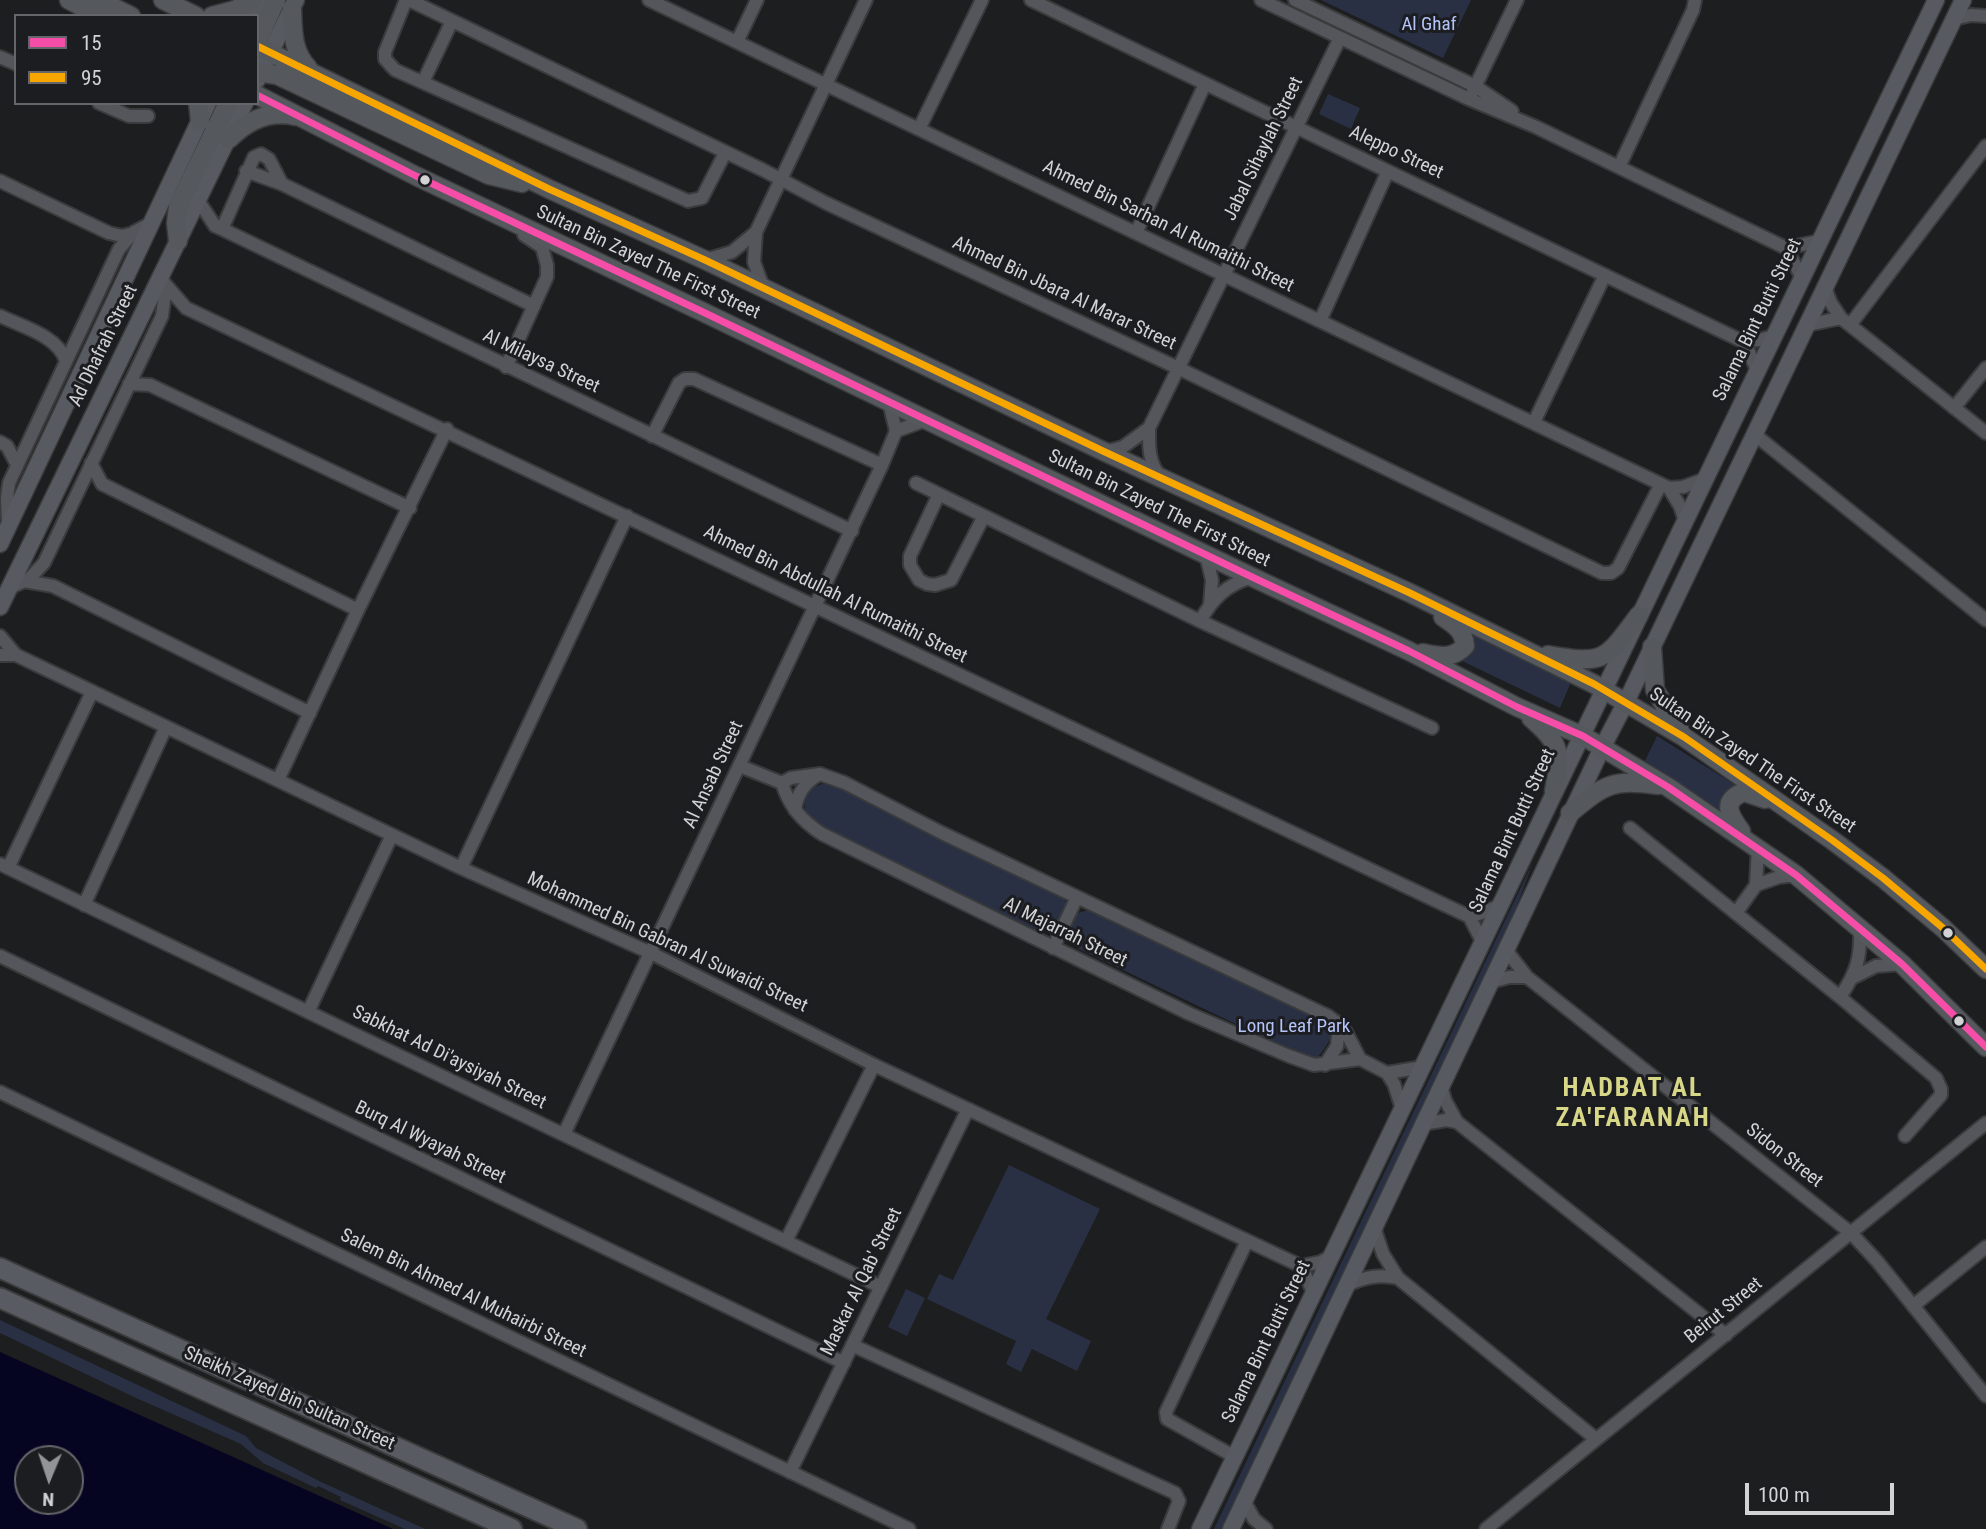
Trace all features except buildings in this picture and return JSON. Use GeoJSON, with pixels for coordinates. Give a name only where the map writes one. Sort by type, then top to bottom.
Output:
{"type":"FeatureCollection","features":[{"type":"Feature","properties":{"kind":"highway","name":"Sheikh Zayed Bin Sultan Street"},"geometry":{"type":"LineString","coordinates":[[0,1268],[578,1529]]}},
{"type":"Feature","properties":{"kind":"highway","name":"Sheikh Zayed Bin Sultan Street"},"geometry":{"type":"LineString","coordinates":[[0,1298],[512,1529]]}},
{"type":"Feature","properties":{"kind":"main road"},"geometry":{"type":"LineString","coordinates":[[69,0],[96,14]]}},
{"type":"Feature","properties":{"kind":"main road"},"geometry":{"type":"LineString","coordinates":[[98,0],[127,14]]}},
{"type":"Feature","properties":{"kind":"main road"},"geometry":{"type":"LineString","coordinates":[[163,0],[192,14]]}},
{"type":"Feature","properties":{"kind":"main road"},"geometry":{"type":"LineString","coordinates":[[220,14],[235,10],[253,0]]}},
{"type":"Feature","properties":{"kind":"main road"},"geometry":{"type":"LineString","coordinates":[[1231,1529],[1601,748],[1626,702],[1963,0]]}},
{"type":"Feature","properties":{"kind":"main road"},"geometry":{"type":"LineString","coordinates":[[288,3],[260,60],[277,75],[489,175],[549,189]]}},
{"type":"Feature","properties":{"kind":"main road"},"geometry":{"type":"LineString","coordinates":[[288,3],[295,46],[310,71]]}},
{"type":"Feature","properties":{"kind":"main road","name":"Salama Bint Butti Street"},"geometry":{"type":"LineString","coordinates":[[1200,1529],[1820,241],[1930,4]]}},
{"type":"Feature","properties":{"kind":"main road","name":"Sultan Bin Zayed The First Street"},"geometry":{"type":"LineString","coordinates":[[260,60],[310,71],[549,189],[705,260],[1165,481],[1533,652],[1684,737],[1794,812],[1883,877],[1986,969]]}},
{"type":"Feature","properties":{"kind":"main road","name":"Sultan Bin Zayed The First Street"},"geometry":{"type":"LineString","coordinates":[[259,96],[467,201],[1409,651],[1517,707],[1583,736],[1668,787],[1796,875],[1902,964],[1986,1047]]}},
{"type":"Feature","properties":{"kind":"main road"},"geometry":{"type":"LineString","coordinates":[[182,234],[176,223],[178,206],[227,105]]}},
{"type":"Feature","properties":{"kind":"main road","name":"Ad Dhafrah Street"},"geometry":{"type":"LineString","coordinates":[[0,607],[17,585],[245,105]]}},
{"type":"Feature","properties":{"kind":"main road","name":"Ad Dhafrah Street"},"geometry":{"type":"LineString","coordinates":[[3,538],[154,222],[199,112]]}},
{"type":"Feature","properties":{"kind":"main road"},"geometry":{"type":"LineString","coordinates":[[229,139],[247,123],[258,118],[273,114],[303,117]]}},
{"type":"Feature","properties":{"kind":"main road"},"geometry":{"type":"LineString","coordinates":[[395,132],[388,134],[385,139],[386,146],[416,176]]}},
{"type":"Feature","properties":{"kind":"main road"},"geometry":{"type":"LineString","coordinates":[[1409,651],[1447,657],[1458,654],[1465,646],[1460,629],[1410,593]]}},
{"type":"Feature","properties":{"kind":"main road"},"geometry":{"type":"LineString","coordinates":[[1533,652],[1583,661],[1597,660],[1612,651],[1639,615]]}},
{"type":"Feature","properties":{"kind":"main road"},"geometry":{"type":"LineString","coordinates":[[1652,647],[1655,690],[1684,737]]}},
{"type":"Feature","properties":{"kind":"main road"},"geometry":{"type":"LineString","coordinates":[[1517,707],[1551,738],[1558,750],[1559,762],[1554,791]]}},
{"type":"Feature","properties":{"kind":"main road"},"geometry":{"type":"LineString","coordinates":[[1570,813],[1595,792],[1611,784],[1627,781],[1668,787]]}},
{"type":"Feature","properties":{"kind":"main road"},"geometry":{"type":"LineString","coordinates":[[1752,843],[1730,814],[1730,803],[1734,796],[1744,792],[1752,794],[1794,812]]}},
{"type":"Feature","properties":{"kind":"street","name":"Ahmed Bin Jbara Al Marar Street"},"geometry":{"type":"LineString","coordinates":[[407,0],[1602,573],[1611,573],[1618,568],[1665,486]]}},
{"type":"Feature","properties":{"kind":"street"},"geometry":{"type":"LineString","coordinates":[[407,0],[386,45],[385,58],[396,70],[688,201],[702,198],[725,153]]}},
{"type":"Feature","properties":{"kind":"street","name":"Ahmed Bin Sarhan Al Rumaithi Street"},"geometry":{"type":"LineString","coordinates":[[649,0],[1665,486]]}},
{"type":"Feature","properties":{"kind":"street"},"geometry":{"type":"LineString","coordinates":[[737,42],[758,0]]}},
{"type":"Feature","properties":{"kind":"street"},"geometry":{"type":"LineString","coordinates":[[762,287],[754,262],[756,232],[866,0]]}},
{"type":"Feature","properties":{"kind":"street"},"geometry":{"type":"LineString","coordinates":[[919,129],[982,0]]}},
{"type":"Feature","properties":{"kind":"street","name":"Aleppo Street"},"geometry":{"type":"LineString","coordinates":[[1031,0],[1744,341]]}},
{"type":"Feature","properties":{"kind":"street"},"geometry":{"type":"LineString","coordinates":[[1261,0],[1469,99],[1536,127],[1786,248],[1802,278]]}},
{"type":"Feature","properties":{"kind":"street"},"geometry":{"type":"LineString","coordinates":[[1295,0],[1475,86],[1536,127]]}},
{"type":"Feature","properties":{"kind":"street"},"geometry":{"type":"LineString","coordinates":[[1469,99],[1517,0]]}},
{"type":"Feature","properties":{"kind":"street"},"geometry":{"type":"LineString","coordinates":[[1619,167],[1693,10],[1695,0]]}},
{"type":"Feature","properties":{"kind":"street"},"geometry":{"type":"LineString","coordinates":[[1954,19],[1971,15],[1986,16]]}},
{"type":"Feature","properties":{"kind":"street"},"geometry":{"type":"LineString","coordinates":[[423,82],[452,21]]}},
{"type":"Feature","properties":{"kind":"street","name":"Jabal Sihaylah Street"},"geometry":{"type":"LineString","coordinates":[[1105,452],[1123,447],[1149,428],[1340,38]]}},
{"type":"Feature","properties":{"kind":"street"},"geometry":{"type":"LineString","coordinates":[[1136,233],[1205,84]]}},
{"type":"Feature","properties":{"kind":"street"},"geometry":{"type":"LineString","coordinates":[[104,105],[129,116],[148,116]]}},
{"type":"Feature","properties":{"kind":"street"},"geometry":{"type":"LineString","coordinates":[[1807,325],[1846,321],[1986,146]]}},
{"type":"Feature","properties":{"kind":"street"},"geometry":{"type":"LineString","coordinates":[[218,227],[257,154],[265,155],[282,184]]}},
{"type":"Feature","properties":{"kind":"street"},"geometry":{"type":"LineString","coordinates":[[246,171],[282,184],[534,306]]}},
{"type":"Feature","properties":{"kind":"street"},"geometry":{"type":"LineString","coordinates":[[1320,321],[1388,172]]}},
{"type":"Feature","properties":{"kind":"street"},"geometry":{"type":"LineString","coordinates":[[0,181],[108,233],[121,236],[134,233]]}},
{"type":"Feature","properties":{"kind":"street","name":"Al Milaysa Street"},"geometry":{"type":"LineString","coordinates":[[198,201],[218,227],[852,531]]}},
{"type":"Feature","properties":{"kind":"street"},"geometry":{"type":"LineString","coordinates":[[467,201],[485,214],[534,240],[541,247],[547,272],[506,367]]}},
{"type":"Feature","properties":{"kind":"street","name":"Ad Dhafrah Street"},"geometry":{"type":"LineString","coordinates":[[3,538],[7,491],[76,338],[123,243],[134,233],[154,222]]}},
{"type":"Feature","properties":{"kind":"street","name":"Al Milaysa Street"},"geometry":{"type":"LineString","coordinates":[[182,234],[218,227]]}},
{"type":"Feature","properties":{"kind":"street"},"geometry":{"type":"LineString","coordinates":[[705,260],[728,254],[756,232]]}},
{"type":"Feature","properties":{"kind":"street"},"geometry":{"type":"LineString","coordinates":[[108,233],[114,247],[113,261]]}},
{"type":"Feature","properties":{"kind":"street"},"geometry":{"type":"LineString","coordinates":[[1786,248],[1820,241]]}},
{"type":"Feature","properties":{"kind":"street"},"geometry":{"type":"LineString","coordinates":[[1534,422],[1605,275]]}},
{"type":"Feature","properties":{"kind":"street"},"geometry":{"type":"LineString","coordinates":[[17,585],[44,563],[162,316],[163,282]]}},
{"type":"Feature","properties":{"kind":"street","name":"Ahmed Bin Abdullah Al Rumaithi Street"},"geometry":{"type":"LineString","coordinates":[[163,282],[186,308],[447,429],[1200,791],[1469,916]]}},
{"type":"Feature","properties":{"kind":"street"},"geometry":{"type":"LineString","coordinates":[[1825,288],[1831,303],[1846,321],[1986,433]]}},
{"type":"Feature","properties":{"kind":"street"},"geometry":{"type":"LineString","coordinates":[[162,316],[186,308]]}},
{"type":"Feature","properties":{"kind":"street"},"geometry":{"type":"LineString","coordinates":[[0,316],[55,343],[66,361]]}},
{"type":"Feature","properties":{"kind":"street"},"geometry":{"type":"LineString","coordinates":[[1757,370],[1744,341],[1774,335]]}},
{"type":"Feature","properties":{"kind":"street"},"geometry":{"type":"LineString","coordinates":[[55,343],[76,338]]}},
{"type":"Feature","properties":{"kind":"street"},"geometry":{"type":"LineString","coordinates":[[141,361],[144,376],[150,384]]}},
{"type":"Feature","properties":{"kind":"street"},"geometry":{"type":"LineString","coordinates":[[1954,408],[1986,368]]}},
{"type":"Feature","properties":{"kind":"street"},"geometry":{"type":"LineString","coordinates":[[652,436],[679,383],[685,379],[694,379],[882,465]]}},
{"type":"Feature","properties":{"kind":"street"},"geometry":{"type":"LineString","coordinates":[[129,384],[150,384],[410,508]]}},
{"type":"Feature","properties":{"kind":"street"},"geometry":{"type":"LineString","coordinates":[[889,402],[896,431],[926,420]]}},
{"type":"Feature","properties":{"kind":"street"},"geometry":{"type":"LineString","coordinates":[[1149,428],[1150,456],[1155,470],[1165,481]]}},
{"type":"Feature","properties":{"kind":"street"},"geometry":{"type":"LineString","coordinates":[[278,780],[447,429]]}},
{"type":"Feature","properties":{"kind":"street","name":"Al Ansab Street"},"geometry":{"type":"LineString","coordinates":[[564,1134],[852,531],[896,431]]}},
{"type":"Feature","properties":{"kind":"street"},"geometry":{"type":"LineString","coordinates":[[1755,434],[1986,620]]}},
{"type":"Feature","properties":{"kind":"street"},"geometry":{"type":"LineString","coordinates":[[17,465],[4,444],[29,440]]}},
{"type":"Feature","properties":{"kind":"street"},"geometry":{"type":"LineString","coordinates":[[92,463],[102,484],[358,610]]}},
{"type":"Feature","properties":{"kind":"street"},"geometry":{"type":"LineString","coordinates":[[1685,521],[1665,486],[1683,486],[1705,479]]}},
{"type":"Feature","properties":{"kind":"street"},"geometry":{"type":"LineString","coordinates":[[916,483],[1200,621],[1432,728]]}},
{"type":"Feature","properties":{"kind":"street"},"geometry":{"type":"LineString","coordinates":[[78,491],[102,484]]}},
{"type":"Feature","properties":{"kind":"street"},"geometry":{"type":"LineString","coordinates":[[939,494],[909,556],[913,573],[927,584],[944,584],[951,580],[984,516]]}},
{"type":"Feature","properties":{"kind":"street"},"geometry":{"type":"LineString","coordinates":[[461,868],[627,516]]}},
{"type":"Feature","properties":{"kind":"street"},"geometry":{"type":"LineString","coordinates":[[1206,555],[1212,580],[1210,604]]}},
{"type":"Feature","properties":{"kind":"street"},"geometry":{"type":"LineString","coordinates":[[44,563],[53,586]]}},
{"type":"Feature","properties":{"kind":"street"},"geometry":{"type":"LineString","coordinates":[[1200,621],[1210,604],[1226,587],[1252,577]]}},
{"type":"Feature","properties":{"kind":"street"},"geometry":{"type":"LineString","coordinates":[[17,585],[53,586],[310,713]]}},
{"type":"Feature","properties":{"kind":"street","name":"Mohammed Bin Gabran Al Suwaidi Street"},"geometry":{"type":"LineString","coordinates":[[0,636],[16,655]]}},
{"type":"Feature","properties":{"kind":"street","name":"Mohammed Bin Gabran Al Suwaidi Street"},"geometry":{"type":"LineString","coordinates":[[0,654],[16,655],[461,868],[651,953],[874,1065],[1301,1266]]}},
{"type":"Feature","properties":{"kind":"street"},"geometry":{"type":"LineString","coordinates":[[4,866],[92,692]]}},
{"type":"Feature","properties":{"kind":"street"},"geometry":{"type":"LineString","coordinates":[[84,905],[166,727]]}},
{"type":"Feature","properties":{"kind":"street"},"geometry":{"type":"LineString","coordinates":[[740,766],[782,783],[791,778],[820,774]]}},
{"type":"Feature","properties":{"kind":"street"},"geometry":{"type":"LineString","coordinates":[[795,810],[798,797],[805,786],[820,774]]}},
{"type":"Feature","properties":{"kind":"street","name":"Al Majarrah Street"},"geometry":{"type":"LineString","coordinates":[[782,783],[795,810],[805,823],[822,834],[1190,1014],[1314,1065],[1360,1059],[1339,1024],[1328,1016],[942,833],[845,783],[820,774]]}},
{"type":"Feature","properties":{"kind":"street"},"geometry":{"type":"LineString","coordinates":[[1630,828],[1930,1072],[1940,1084],[1938,1100],[1905,1136]]}},
{"type":"Feature","properties":{"kind":"street"},"geometry":{"type":"LineString","coordinates":[[308,1012],[393,835]]}},
{"type":"Feature","properties":{"kind":"street"},"geometry":{"type":"LineString","coordinates":[[1752,843],[1756,885]]}},
{"type":"Feature","properties":{"kind":"street","name":"Sabkhat Ad Di'aysiyah Street"},"geometry":{"type":"LineString","coordinates":[[4,866],[880,1287]]}},
{"type":"Feature","properties":{"kind":"street"},"geometry":{"type":"LineString","coordinates":[[1736,913],[1756,885],[1779,877],[1796,875]]}},
{"type":"Feature","properties":{"kind":"street"},"geometry":{"type":"LineString","coordinates":[[1053,948],[1077,897]]}},
{"type":"Feature","properties":{"kind":"street"},"geometry":{"type":"LineString","coordinates":[[1483,943],[1469,916],[1500,906]]}},
{"type":"Feature","properties":{"kind":"street"},"geometry":{"type":"LineString","coordinates":[[1840,997],[1854,976],[1860,949],[1860,928]]}},
{"type":"Feature","properties":{"kind":"street","name":"Sidon Street"},"geometry":{"type":"LineString","coordinates":[[1506,950],[1527,977],[1851,1233],[1986,1396]]}},
{"type":"Feature","properties":{"kind":"street","name":"Burq Al Wyayah Street"},"geometry":{"type":"LineString","coordinates":[[0,956],[844,1363]]}},
{"type":"Feature","properties":{"kind":"street"},"geometry":{"type":"LineString","coordinates":[[1854,976],[1876,966],[1902,964]]}},
{"type":"Feature","properties":{"kind":"street"},"geometry":{"type":"LineString","coordinates":[[1491,982],[1509,977],[1527,977]]}},
{"type":"Feature","properties":{"kind":"street"},"geometry":{"type":"LineString","coordinates":[[1325,1065],[1337,1046],[1339,1024]]}},
{"type":"Feature","properties":{"kind":"street"},"geometry":{"type":"LineString","coordinates":[[1360,1059],[1387,1073],[1394,1084],[1402,1110]]}},
{"type":"Feature","properties":{"kind":"street"},"geometry":{"type":"LineString","coordinates":[[786,1241],[874,1065]]}},
{"type":"Feature","properties":{"kind":"street"},"geometry":{"type":"LineString","coordinates":[[1387,1073],[1423,1067]]}},
{"type":"Feature","properties":{"kind":"street"},"geometry":{"type":"LineString","coordinates":[[1441,1086],[1457,1122],[1726,1335]]}},
{"type":"Feature","properties":{"kind":"street","name":"Salem Bin Ahmed Al Muhairbi Street"},"geometry":{"type":"LineString","coordinates":[[0,1092],[909,1529]]}},
{"type":"Feature","properties":{"kind":"street","name":"Maskar Al Qab' Street"},"geometry":{"type":"LineString","coordinates":[[790,1472],[968,1110]]}},
{"type":"Feature","properties":{"kind":"street"},"geometry":{"type":"LineString","coordinates":[[1423,1124],[1446,1120],[1457,1122]]}},
{"type":"Feature","properties":{"kind":"street","name":"Beirut Street"},"geometry":{"type":"LineString","coordinates":[[1486,1529],[1986,1123]]}},
{"type":"Feature","properties":{"kind":"street"},"geometry":{"type":"LineString","coordinates":[[1374,1227],[1384,1256],[1398,1278],[1596,1440]]}},
{"type":"Feature","properties":{"kind":"street"},"geometry":{"type":"LineString","coordinates":[[1235,1457],[1167,1419],[1166,1415],[1247,1241]]}},
{"type":"Feature","properties":{"kind":"street"},"geometry":{"type":"LineString","coordinates":[[1913,1306],[1986,1247]]}},
{"type":"Feature","properties":{"kind":"street"},"geometry":{"type":"LineString","coordinates":[[1314,1294],[1301,1266],[1321,1262],[1333,1255]]}},
{"type":"Feature","properties":{"kind":"street"},"geometry":{"type":"LineString","coordinates":[[1347,1285],[1371,1276],[1398,1278]]}},
{"type":"Feature","properties":{"kind":"street"},"geometry":{"type":"LineString","coordinates":[[852,1345],[1175,1493],[1179,1501],[1168,1529]]}},
{"type":"Feature","properties":{"kind":"street"},"geometry":{"type":"LineString","coordinates":[[1244,1502],[1254,1520],[1266,1529]]}},
{"type":"Feature","properties":{"kind":"green space","name":"Al Ghaf"},"geometry":{"type":"Polygon","coordinates":[[[1321,0],[1471,0],[1443,58],[1321,0]]]}},
{"type":"Feature","properties":{"kind":"green space"},"geometry":{"type":"Polygon","coordinates":[[[1328,94],[1360,108],[1351,129],[1319,114],[1328,94]]]}},
{"type":"Feature","properties":{"kind":"green space"},"geometry":{"type":"Polygon","coordinates":[[[1470,632],[1571,682],[1560,708],[1460,660],[1470,632]]]}},
{"type":"Feature","properties":{"kind":"green space"},"geometry":{"type":"Polygon","coordinates":[[[1657,736],[1740,788],[1725,813],[1645,761],[1657,736]]]}},
{"type":"Feature","properties":{"kind":"green space"},"geometry":{"type":"Polygon","coordinates":[[[830,782],[1064,897],[1066,907],[1063,916],[1051,932],[1041,932],[813,823],[805,810],[805,794],[812,787],[830,782]]]}},
{"type":"Feature","properties":{"kind":"green space"},"geometry":{"type":"Polygon","coordinates":[[[1533,862],[1508,930],[1224,1529],[1214,1529],[1533,862]]]}},
{"type":"Feature","properties":{"kind":"green space","name":"Long Leaf Park"},"geometry":{"type":"Polygon","coordinates":[[[1096,908],[1330,1023],[1331,1033],[1326,1046],[1317,1058],[1307,1058],[1079,949],[1070,936],[1070,920],[1078,913],[1096,908]]]}},
{"type":"Feature","properties":{"kind":"green space"},"geometry":{"type":"Polygon","coordinates":[[[1009,1165],[1100,1209],[1046,1319],[1091,1341],[1077,1371],[1032,1349],[1021,1372],[1006,1364],[1016,1341],[927,1299],[939,1274],[953,1280],[1009,1165]]]}},
{"type":"Feature","properties":{"kind":"green space"},"geometry":{"type":"Polygon","coordinates":[[[906,1289],[925,1298],[907,1336],[888,1327],[906,1289]]]}},
{"type":"Feature","properties":{"kind":"green space"},"geometry":{"type":"Polygon","coordinates":[[[0,1320],[246,1436],[256,1448],[319,1481],[425,1529],[405,1529],[340,1500],[341,1497],[318,1486],[316,1488],[263,1463],[241,1444],[136,1398],[0,1333],[0,1320]]]}},
{"type":"Feature","properties":{"kind":"shaded area"},"geometry":{"type":"Polygon","coordinates":[[[0,1352],[393,1529],[0,1529],[0,1352]]]}},
{"type":"Feature","properties":{"kind":"transit line","name":"95"},"geometry":{"type":"LineString","coordinates":[[259,47],[549,189],[1410,593],[1594,684],[1684,737],[1832,840],[1943,928],[1986,969]]}},
{"type":"Feature","properties":{"kind":"transit line","name":"15"},"geometry":{"type":"LineString","coordinates":[[259,96],[416,176],[1409,651],[1517,707],[1583,736],[1668,787],[1796,875],[1902,964],[1986,1047]]}},
{"type":"Feature","properties":{"kind":"district","name":"HADBAT AL ZA'FARANAH"},"geometry":{"type":"Point","coordinates":[1633,1104]}}]}
